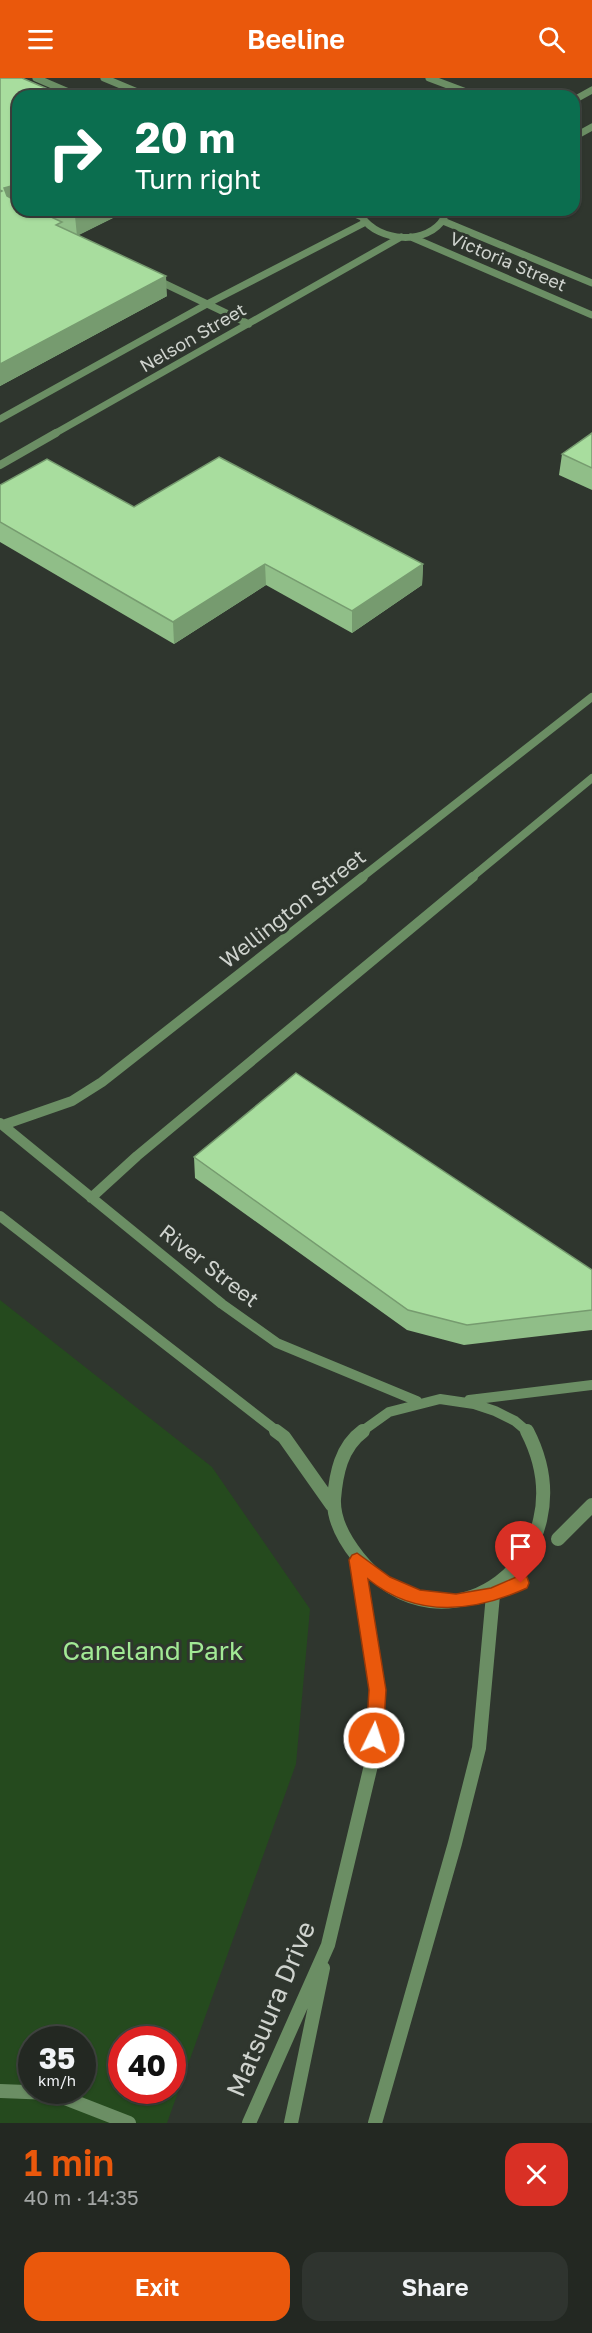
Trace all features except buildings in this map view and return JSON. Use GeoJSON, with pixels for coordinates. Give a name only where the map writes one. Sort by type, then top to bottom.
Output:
{"type":"FeatureCollection","features":[{"type":"Feature","properties":{"kind":"street"},"geometry":{"type":"LineString","coordinates":[[36,78],[64,90]]}},
{"type":"Feature","properties":{"kind":"street"},"geometry":{"type":"LineString","coordinates":[[104,78],[133,90]]}},
{"type":"Feature","properties":{"kind":"street"},"geometry":{"type":"LineString","coordinates":[[429,78],[461,90]]}},
{"type":"Feature","properties":{"kind":"street"},"geometry":{"type":"LineString","coordinates":[[363,216],[378,232],[401,237],[411,237],[432,231],[442,216]]}},
{"type":"Feature","properties":{"kind":"street","name":"Nelson Street"},"geometry":{"type":"LineString","coordinates":[[0,419],[363,216]]}},
{"type":"Feature","properties":{"kind":"street","name":"Victoria Street"},"geometry":{"type":"LineString","coordinates":[[447,216],[592,283]]}},
{"type":"Feature","properties":{"kind":"street","name":"Nelson Street"},"geometry":{"type":"LineString","coordinates":[[0,465],[401,237]]}},
{"type":"Feature","properties":{"kind":"street","name":"Victoria Street"},"geometry":{"type":"LineString","coordinates":[[411,237],[592,315]]}},
{"type":"Feature","properties":{"kind":"street"},"geometry":{"type":"LineString","coordinates":[[145,274],[249,324]]}},
{"type":"Feature","properties":{"kind":"street","name":"Wellington Street"},"geometry":{"type":"LineString","coordinates":[[2,1124],[72,1101],[102,1082],[592,697]]}},
{"type":"Feature","properties":{"kind":"street"},"geometry":{"type":"LineString","coordinates":[[91,1198],[146,1149],[592,778]]}},
{"type":"Feature","properties":{"kind":"street","name":"River Street"},"geometry":{"type":"LineString","coordinates":[[2,1124],[222,1304],[277,1343],[417,1401]]}},
{"type":"Feature","properties":{"kind":"street"},"geometry":{"type":"LineString","coordinates":[[2,1220],[284,1437],[332,1504]]}},
{"type":"Feature","properties":{"kind":"street"},"geometry":{"type":"LineString","coordinates":[[512,1587],[493,1595],[456,1602],[419,1598],[384,1582],[357,1560],[340,1533],[332,1504],[334,1476],[344,1449],[362,1427],[388,1410],[417,1401],[463,1400],[592,1385]]}},
{"type":"Feature","properties":{"kind":"street"},"geometry":{"type":"LineString","coordinates":[[463,1400],[495,1410],[523,1427],[546,1451],[551,1460]]}},
{"type":"Feature","properties":{"kind":"street"},"geometry":{"type":"LineString","coordinates":[[561,1520],[555,1544],[592,1506]]}},
{"type":"Feature","properties":{"kind":"street","name":"Matsuura Drive"},"geometry":{"type":"LineString","coordinates":[[249,2123],[328,1945],[372,1761],[378,1690],[357,1560]]}},
{"type":"Feature","properties":{"kind":"street"},"geometry":{"type":"LineString","coordinates":[[375,2123],[455,1844],[479,1749],[493,1595]]}},
{"type":"Feature","properties":{"kind":"street"},"geometry":{"type":"LineString","coordinates":[[291,2123],[328,1945]]}},
{"type":"Feature","properties":{"kind":"street"},"geometry":{"type":"LineString","coordinates":[[0,2091],[52,2092],[129,2123]]}},
{"type":"Feature","properties":{"kind":"green space","name":"Caneland Park"},"geometry":{"type":"Polygon","coordinates":[[[0,1300],[212,1467],[310,1609],[296,1764],[186,2070],[186,2026],[108,2026],[108,2104],[174,2104],[167,2123],[0,2123],[0,1300]]]}},
{"type":"Feature","properties":{"kind":"route"},"geometry":{"type":"LineString","coordinates":[[374,1738],[378,1690],[357,1560],[384,1582],[419,1598],[456,1602],[493,1595],[521,1583]]}}]}
